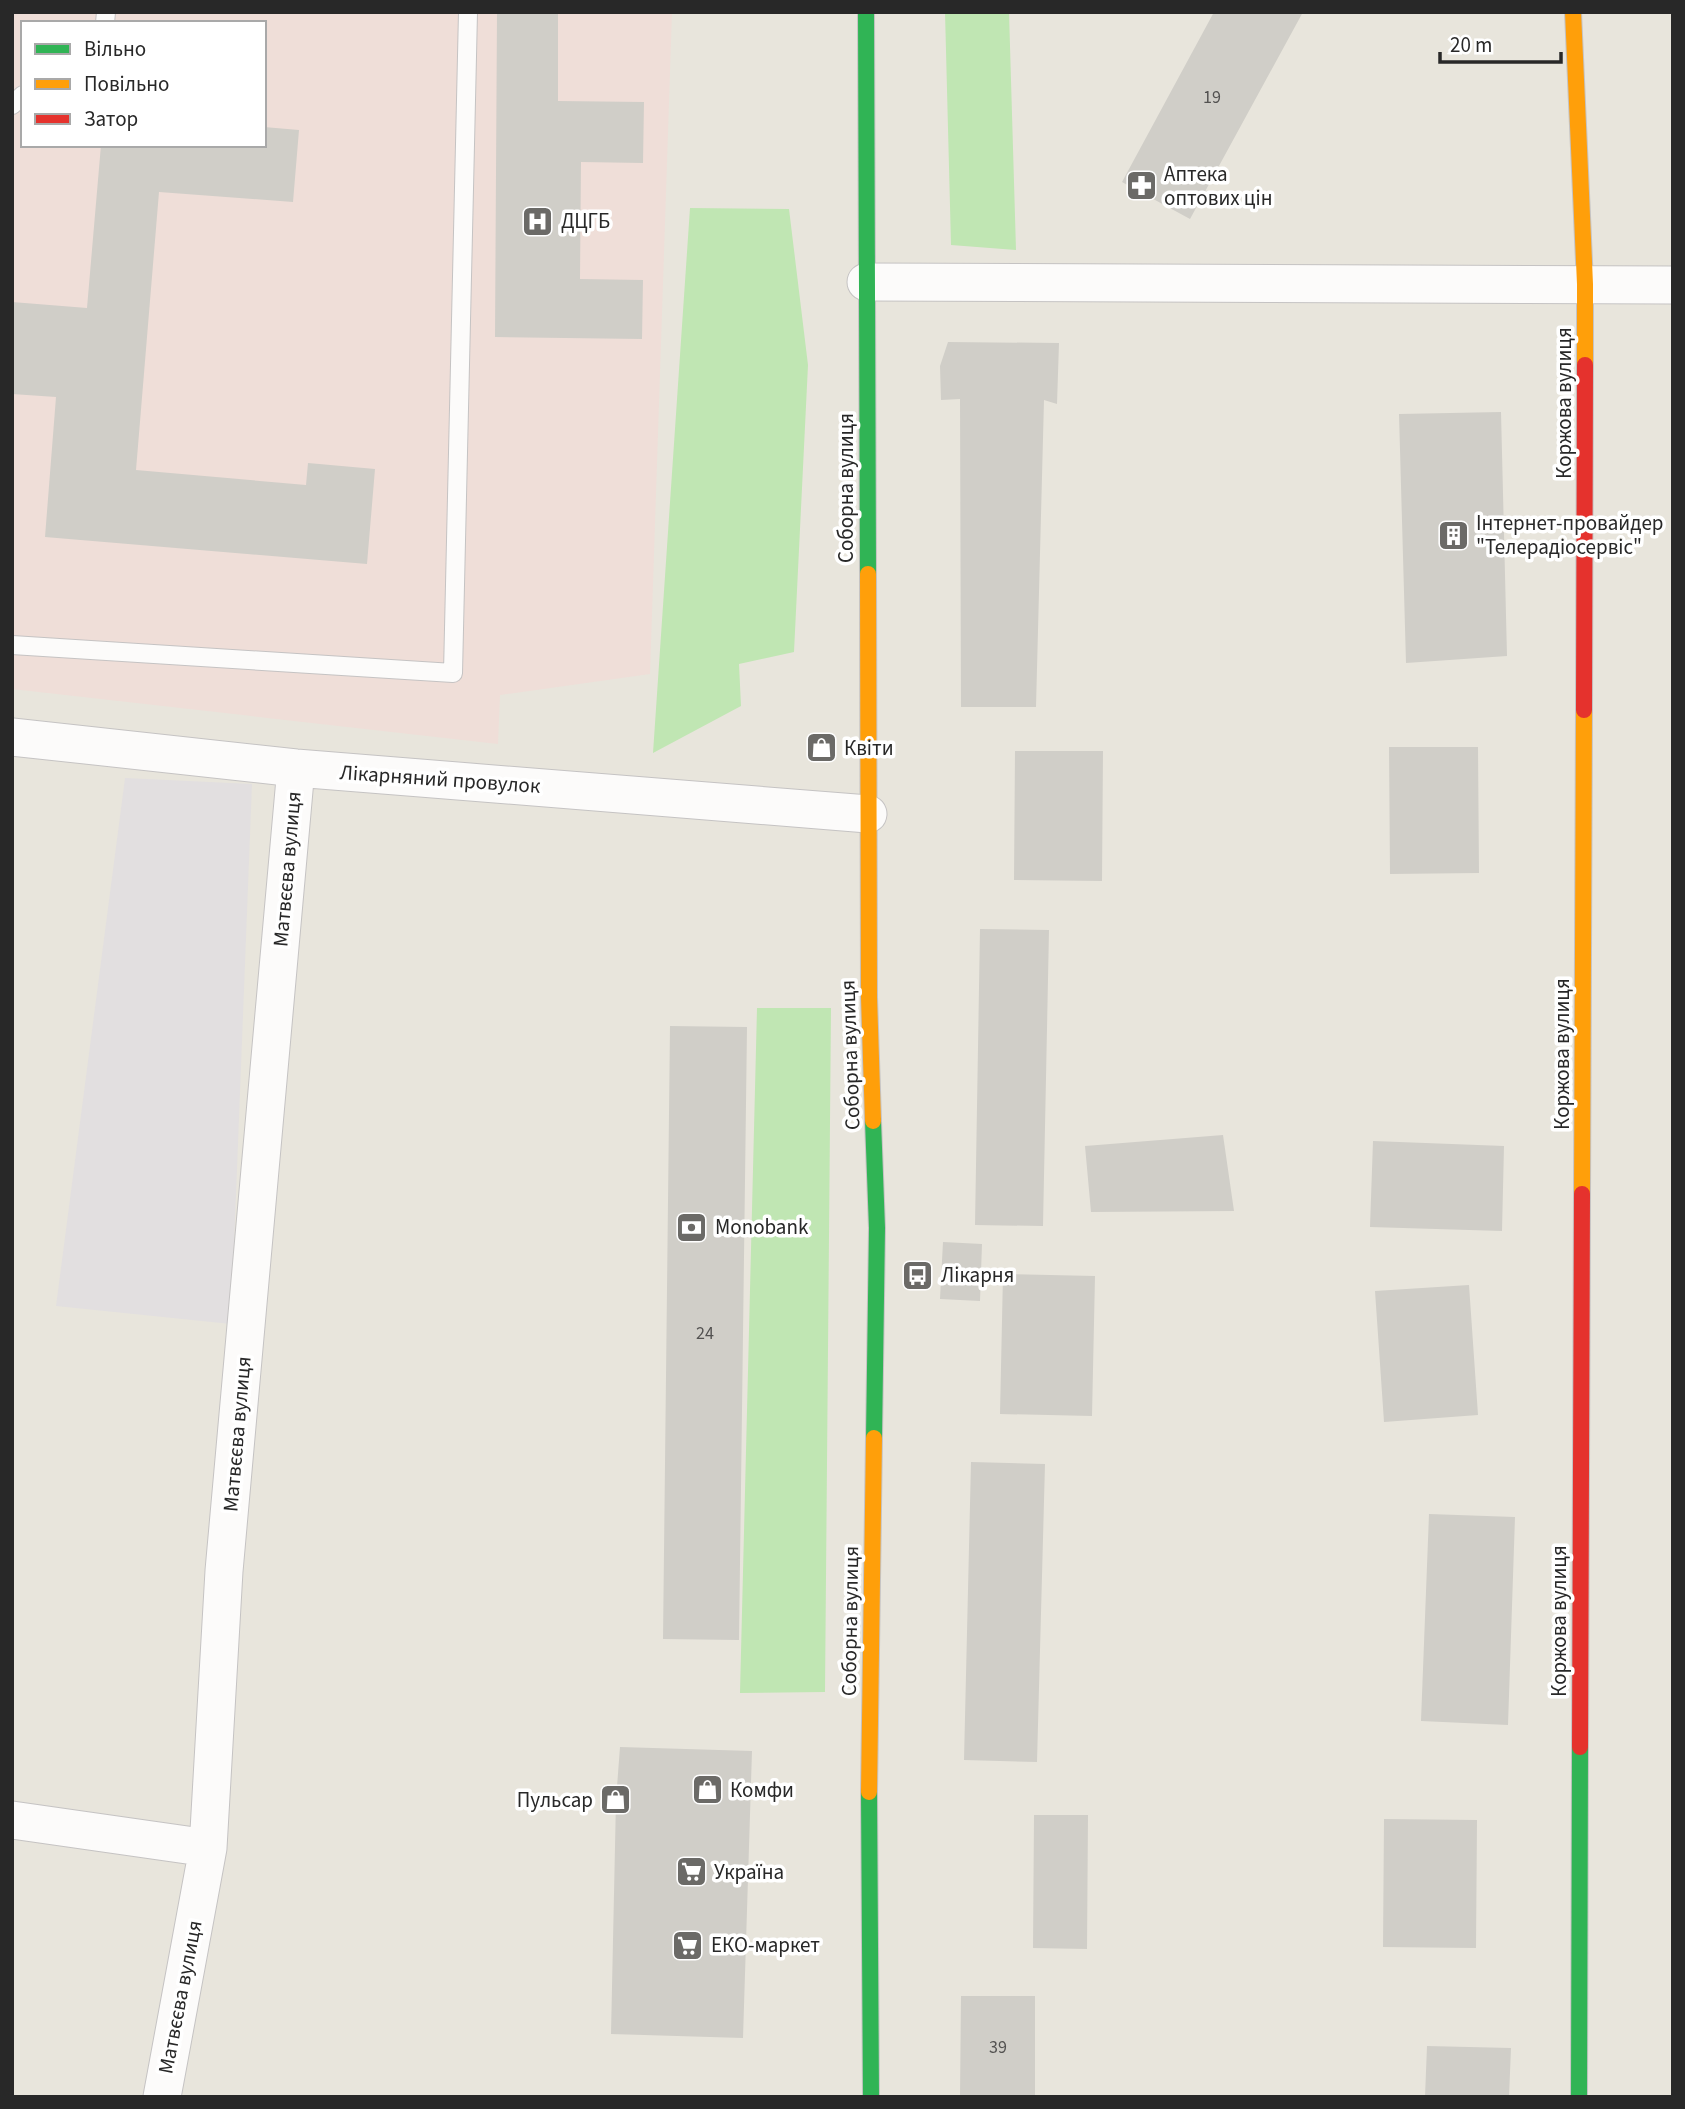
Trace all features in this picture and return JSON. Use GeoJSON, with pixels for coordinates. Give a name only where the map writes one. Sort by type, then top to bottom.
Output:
{"type":"FeatureCollection","features":[{"type":"Feature","properties":{"kind":"street","name":"Соборна вулиця"},"geometry":{"type":"LineString","coordinates":[[866,12],[869,996],[877,1228],[869,1759],[871,2097]]}},
{"type":"Feature","properties":{"kind":"street","name":"Коржова вулиця"},"geometry":{"type":"LineString","coordinates":[[1573,12],[1585,284],[1579,2097]]}},
{"type":"Feature","properties":{"kind":"street"},"geometry":{"type":"LineString","coordinates":[[866,282],[1673,285]]}},
{"type":"Feature","properties":{"kind":"street","name":"Лікарняний провулок"},"geometry":{"type":"LineString","coordinates":[[12,737],[296,768],[868,814]]}},
{"type":"Feature","properties":{"kind":"street","name":"Матвєєва вулиця"},"geometry":{"type":"LineString","coordinates":[[162,2097],[208,1848],[224,1571],[296,768]]}},
{"type":"Feature","properties":{"kind":"street"},"geometry":{"type":"LineString","coordinates":[[12,1820],[208,1848]]}},
{"type":"Feature","properties":{"kind":"lane"},"geometry":{"type":"LineString","coordinates":[[12,645],[453,673],[468,12]]}},
{"type":"Feature","properties":{"kind":"shaded area"},"geometry":{"type":"Polygon","coordinates":[[[12,12],[672,12],[650,674],[500,695],[498,744],[12,689],[12,12]]]}},
{"type":"Feature","properties":{"kind":"shaded area"},"geometry":{"type":"Polygon","coordinates":[[[125,778],[252,784],[231,1324],[56,1306],[125,778]]]}},
{"type":"Feature","properties":{"kind":"green space"},"geometry":{"type":"Polygon","coordinates":[[[945,12],[1009,12],[1016,250],[951,245],[945,12]]]}},
{"type":"Feature","properties":{"kind":"green space"},"geometry":{"type":"Polygon","coordinates":[[[690,208],[789,209],[808,365],[794,652],[739,664],[741,706],[653,753],[690,208]]]}},
{"type":"Feature","properties":{"kind":"green space"},"geometry":{"type":"Polygon","coordinates":[[[757,1008],[831,1008],[825,1692],[740,1693],[757,1008]]]}},
{"type":"Feature","properties":{"kind":"building","name":"ДЦГБ"},"geometry":{"type":"Polygon","coordinates":[[[497,12],[558,12],[558,101],[644,102],[643,163],[581,162],[580,279],[643,280],[642,339],[495,337],[497,12]]]}},
{"type":"Feature","properties":{"kind":"building"},"geometry":{"type":"Polygon","coordinates":[[[1214,12],[1303,12],[1190,219],[1122,182],[1214,12]]]}},
{"type":"Feature","properties":{"kind":"building"},"geometry":{"type":"Polygon","coordinates":[[[266,127],[299,130],[293,202],[159,192],[136,470],[306,485],[308,463],[375,469],[367,564],[45,537],[56,397],[12,394],[12,302],[87,308],[101,147],[266,147],[266,127]]]}},
{"type":"Feature","properties":{"kind":"building"},"geometry":{"type":"Polygon","coordinates":[[[948,342],[1059,343],[1057,404],[1044,400],[1036,707],[961,707],[960,399],[941,400],[940,366],[948,342]]]}},
{"type":"Feature","properties":{"kind":"building","name":"Інтернет-провайдер \"Телерадіосервіс\""},"geometry":{"type":"Polygon","coordinates":[[[1501,412],[1507,656],[1406,663],[1399,414],[1501,412]]]}},
{"type":"Feature","properties":{"kind":"building"},"geometry":{"type":"Polygon","coordinates":[[[1389,747],[1478,747],[1479,873],[1390,874],[1389,747]]]}},
{"type":"Feature","properties":{"kind":"building"},"geometry":{"type":"Polygon","coordinates":[[[1015,751],[1103,751],[1102,881],[1014,880],[1015,751]]]}},
{"type":"Feature","properties":{"kind":"building"},"geometry":{"type":"Polygon","coordinates":[[[980,929],[1049,930],[1043,1226],[975,1225],[980,929]]]}},
{"type":"Feature","properties":{"kind":"building"},"geometry":{"type":"Polygon","coordinates":[[[670,1026],[747,1027],[739,1640],[663,1639],[670,1026]]]}},
{"type":"Feature","properties":{"kind":"building"},"geometry":{"type":"Polygon","coordinates":[[[1223,1135],[1234,1211],[1091,1212],[1085,1146],[1223,1135]]]}},
{"type":"Feature","properties":{"kind":"building"},"geometry":{"type":"Polygon","coordinates":[[[1373,1141],[1504,1146],[1502,1231],[1370,1227],[1373,1141]]]}},
{"type":"Feature","properties":{"kind":"building"},"geometry":{"type":"Polygon","coordinates":[[[943,1242],[982,1244],[980,1301],[940,1299],[943,1242]]]}},
{"type":"Feature","properties":{"kind":"building"},"geometry":{"type":"Polygon","coordinates":[[[1003,1274],[1095,1276],[1092,1416],[1000,1414],[1003,1274]]]}},
{"type":"Feature","properties":{"kind":"building"},"geometry":{"type":"Polygon","coordinates":[[[1469,1285],[1478,1415],[1384,1422],[1375,1291],[1469,1285]]]}},
{"type":"Feature","properties":{"kind":"building"},"geometry":{"type":"Polygon","coordinates":[[[971,1462],[1045,1464],[1037,1762],[964,1760],[971,1462]]]}},
{"type":"Feature","properties":{"kind":"building"},"geometry":{"type":"Polygon","coordinates":[[[1429,1514],[1515,1517],[1508,1725],[1421,1721],[1429,1514]]]}},
{"type":"Feature","properties":{"kind":"building"},"geometry":{"type":"Polygon","coordinates":[[[620,1747],[752,1751],[743,2038],[611,2034],[616,1800],[620,1747]]]}},
{"type":"Feature","properties":{"kind":"building"},"geometry":{"type":"Polygon","coordinates":[[[1034,1815],[1088,1815],[1087,1949],[1033,1948],[1034,1815]]]}},
{"type":"Feature","properties":{"kind":"building"},"geometry":{"type":"Polygon","coordinates":[[[1384,1819],[1477,1820],[1476,1948],[1383,1947],[1384,1819]]]}},
{"type":"Feature","properties":{"kind":"building"},"geometry":{"type":"Polygon","coordinates":[[[961,1996],[1035,1996],[1035,2097],[960,2097],[961,1996]]]}},
{"type":"Feature","properties":{"kind":"building"},"geometry":{"type":"Polygon","coordinates":[[[1427,2046],[1511,2048],[1509,2097],[1425,2097],[1427,2046]]]}},
{"type":"Feature","properties":{"kind":"traffic: fast"},"geometry":{"type":"LineString","coordinates":[[866,12],[868,574]]}},
{"type":"Feature","properties":{"kind":"traffic: fast"},"geometry":{"type":"LineString","coordinates":[[873,1121],[877,1228],[874,1438]]}},
{"type":"Feature","properties":{"kind":"traffic: fast"},"geometry":{"type":"LineString","coordinates":[[1579,2097],[1580,1747]]}},
{"type":"Feature","properties":{"kind":"traffic: fast"},"geometry":{"type":"LineString","coordinates":[[869,1792],[871,2097]]}},
{"type":"Feature","properties":{"kind":"traffic: slow"},"geometry":{"type":"LineString","coordinates":[[1573,12],[1585,284],[1585,365]]}},
{"type":"Feature","properties":{"kind":"traffic: slow"},"geometry":{"type":"LineString","coordinates":[[868,574],[869,997],[873,1121]]}},
{"type":"Feature","properties":{"kind":"traffic: slow"},"geometry":{"type":"LineString","coordinates":[[1582,1194],[1584,710]]}},
{"type":"Feature","properties":{"kind":"traffic: slow"},"geometry":{"type":"LineString","coordinates":[[869,1792],[874,1438]]}},
{"type":"Feature","properties":{"kind":"traffic: jam"},"geometry":{"type":"LineString","coordinates":[[1584,710],[1585,365]]}},
{"type":"Feature","properties":{"kind":"traffic: jam"},"geometry":{"type":"LineString","coordinates":[[1580,1747],[1582,1194]]}},
{"type":"Feature","properties":{"kind":"place","name":"Аптека оптових цін"},"geometry":{"type":"Point","coordinates":[1141,186]}},
{"type":"Feature","properties":{"kind":"place","name":"ДЦГБ"},"geometry":{"type":"Point","coordinates":[538,221]}},
{"type":"Feature","properties":{"kind":"place","name":"Інтернет-провайдер \"Телерадіосервіс\""},"geometry":{"type":"Point","coordinates":[1453,535]}},
{"type":"Feature","properties":{"kind":"place","name":"Квіти"},"geometry":{"type":"Point","coordinates":[821,748]}},
{"type":"Feature","properties":{"kind":"place","name":"Monobank"},"geometry":{"type":"Point","coordinates":[692,1227]}},
{"type":"Feature","properties":{"kind":"place","name":"Лікарня"},"geometry":{"type":"Point","coordinates":[918,1275]}},
{"type":"Feature","properties":{"kind":"place","name":"Комфи"},"geometry":{"type":"Point","coordinates":[707,1790]}},
{"type":"Feature","properties":{"kind":"place","name":"Пульсар"},"geometry":{"type":"Point","coordinates":[616,1800]}},
{"type":"Feature","properties":{"kind":"place","name":"Україна"},"geometry":{"type":"Point","coordinates":[691,1872]}},
{"type":"Feature","properties":{"kind":"place","name":"ЕКО-маркет"},"geometry":{"type":"Point","coordinates":[688,1945]}}]}
